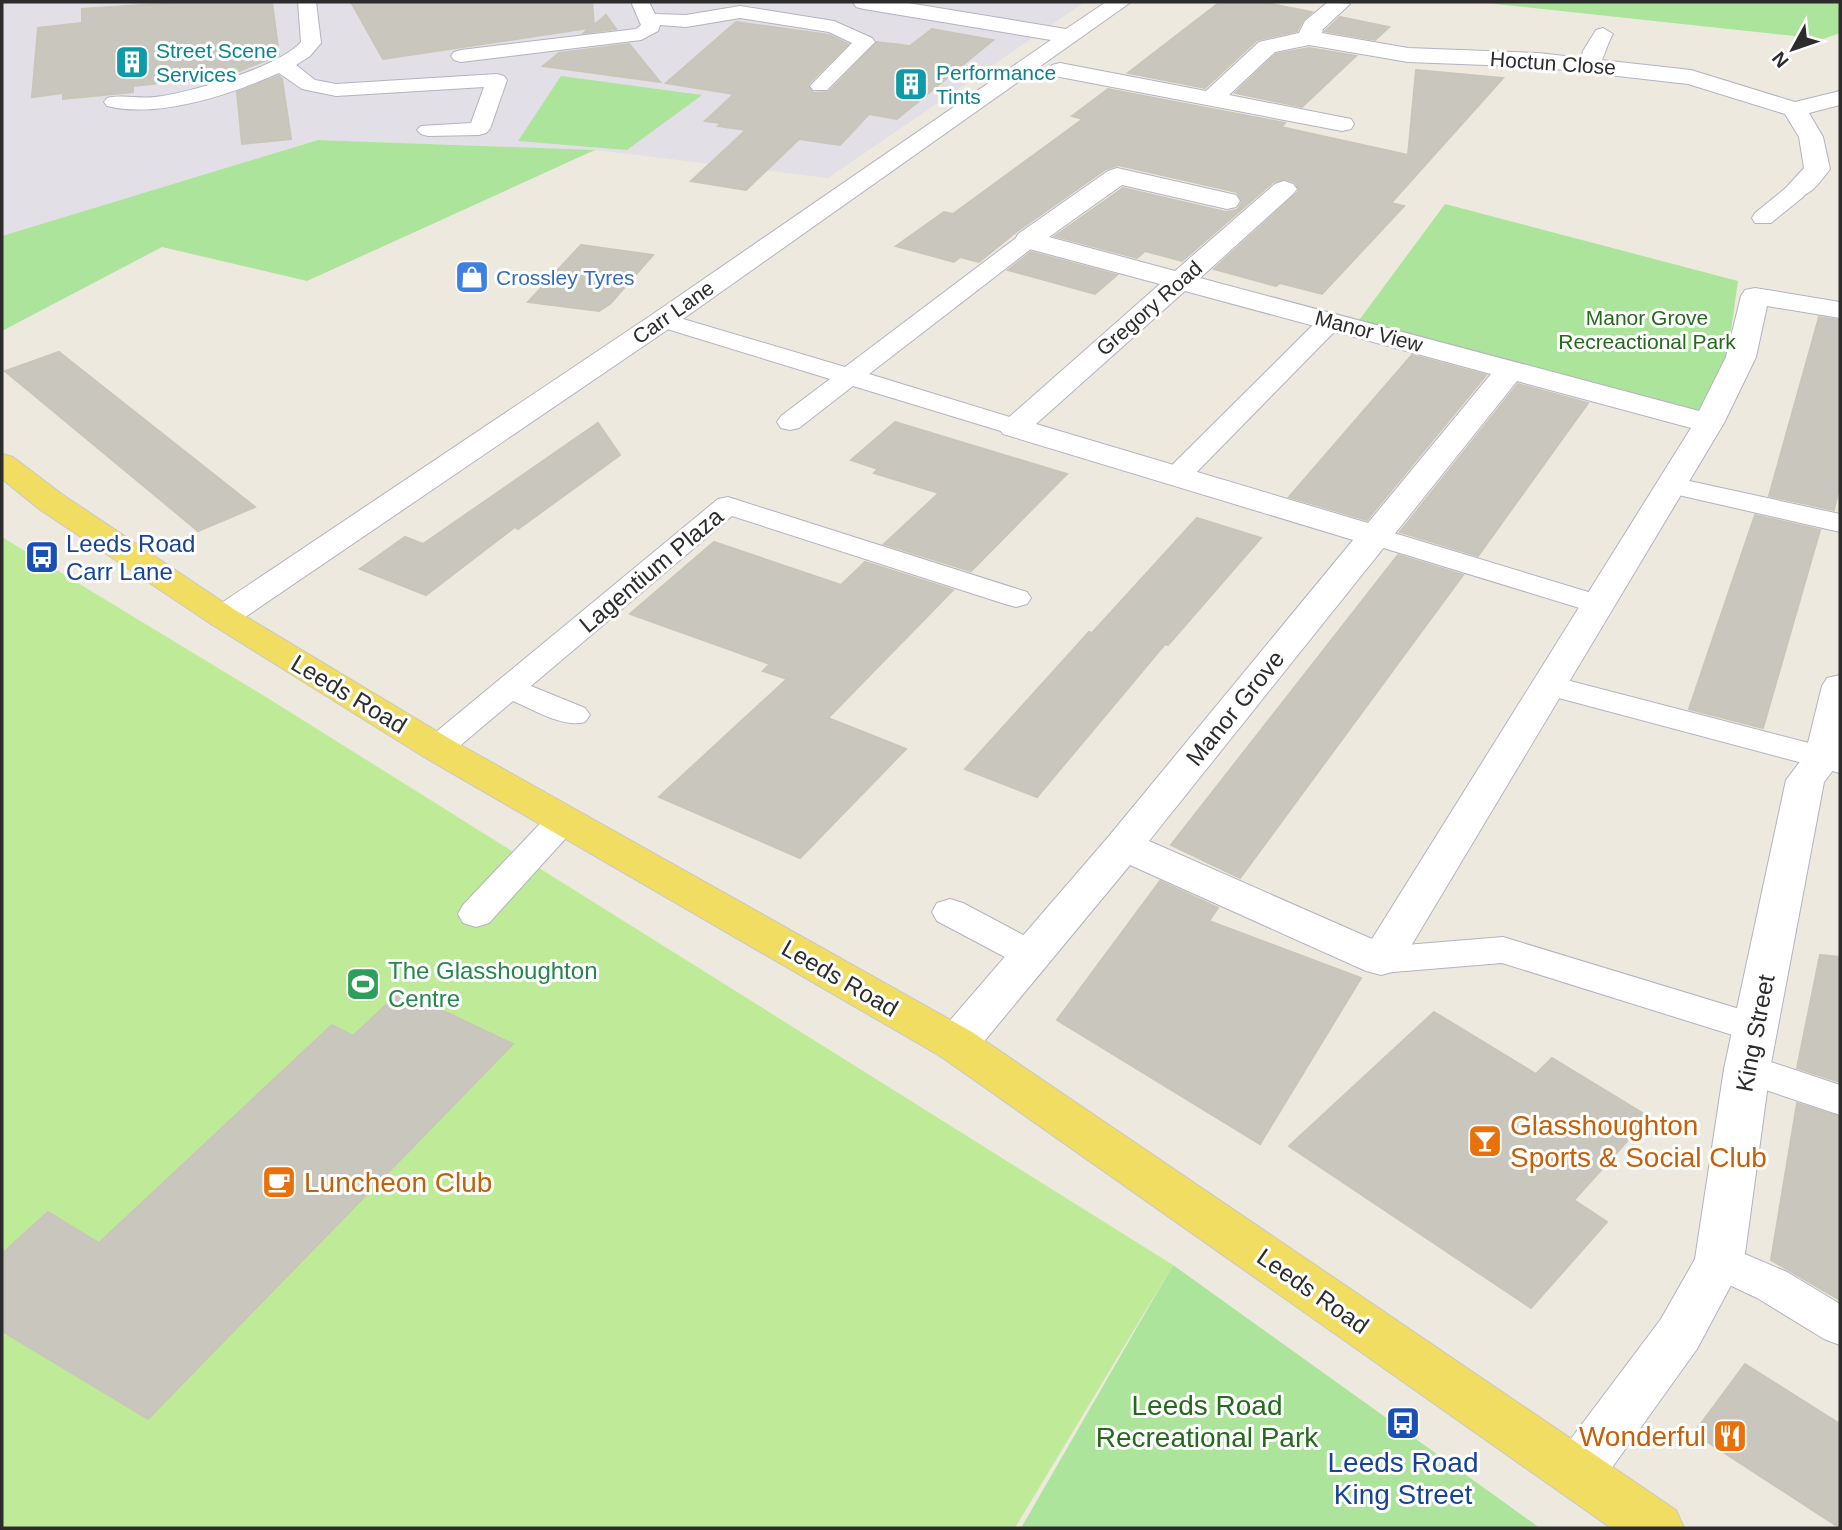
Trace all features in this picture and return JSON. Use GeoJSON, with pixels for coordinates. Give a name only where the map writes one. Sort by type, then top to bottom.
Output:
{"type":"FeatureCollection","features":[{"type":"Feature","properties":{"kind":"main road","name":"Leeds Road"},"geometry":{"type":"LineString","coordinates":[[2,464],[51,502],[223,617],[438,748],[956,1044],[1656,1528]]}},
{"type":"Feature","properties":{"kind":"street"},"geometry":{"type":"LineString","coordinates":[[864,2],[1067,37]]}},
{"type":"Feature","properties":{"kind":"street","name":"Carr Lane"},"geometry":{"type":"LineString","coordinates":[[223,617],[663,320],[1120,2]]}},
{"type":"Feature","properties":{"kind":"street"},"geometry":{"type":"LineString","coordinates":[[1308,38],[1313,26],[1339,4]]}},
{"type":"Feature","properties":{"kind":"street","name":"Hoctun Close"},"geometry":{"type":"LineString","coordinates":[[1212,98],[1267,47],[1308,38],[1408,55],[1538,60],[1691,77],[1794,109]]}},
{"type":"Feature","properties":{"kind":"street"},"geometry":{"type":"LineString","coordinates":[[1060,70],[1342,124]]}},
{"type":"Feature","properties":{"kind":"street"},"geometry":{"type":"LineString","coordinates":[[1795,192],[1828,172],[1817,155],[1807,124],[1794,109],[1840,98]]}},
{"type":"Feature","properties":{"kind":"street"},"geometry":{"type":"LineString","coordinates":[[1028,240],[1117,176],[1227,201]]}},
{"type":"Feature","properties":{"kind":"street","name":"Gregory Road"},"geometry":{"type":"LineString","coordinates":[[1014,427],[1284,189]]}},
{"type":"Feature","properties":{"kind":"street","name":"Manor View"},"geometry":{"type":"LineString","coordinates":[[1028,240],[1709,423]]}},
{"type":"Feature","properties":{"kind":"street"},"geometry":{"type":"LineString","coordinates":[[1123,846],[1381,960],[1551,686],[1597,604],[1709,423],[1741,357],[1755,296],[1840,310]]}},
{"type":"Feature","properties":{"kind":"street","name":"Manor Grove"},"geometry":{"type":"LineString","coordinates":[[956,1044],[1123,846],[1511,369]]}},
{"type":"Feature","properties":{"kind":"street"},"geometry":{"type":"LineString","coordinates":[[1014,427],[1374,536]]}},
{"type":"Feature","properties":{"kind":"street","name":"King Street"},"geometry":{"type":"LineString","coordinates":[[1577,1473],[1679,1334],[1719,1261],[1751,1049],[1805,780],[1832,760],[1840,686]]}},
{"type":"Feature","properties":{"kind":"lane"},"geometry":{"type":"LineString","coordinates":[[114,102],[154,103],[176,100],[279,66],[304,54],[310,47],[307,2]]}},
{"type":"Feature","properties":{"kind":"lane"},"geometry":{"type":"LineString","coordinates":[[461,56],[641,34],[652,27],[646,10]]}},
{"type":"Feature","properties":{"kind":"lane"},"geometry":{"type":"LineString","coordinates":[[646,10],[687,21],[740,12],[834,27],[865,42],[820,86]]}},
{"type":"Feature","properties":{"kind":"lane"},"geometry":{"type":"LineString","coordinates":[[1590,66],[1593,51],[1603,34]]}},
{"type":"Feature","properties":{"kind":"lane"},"geometry":{"type":"LineString","coordinates":[[279,66],[291,70],[300,81],[309,85],[336,90],[496,79],[479,129],[428,130]]}},
{"type":"Feature","properties":{"kind":"lane"},"geometry":{"type":"LineString","coordinates":[[1763,218],[1795,192]]}},
{"type":"Feature","properties":{"kind":"lane"},"geometry":{"type":"LineString","coordinates":[[790,422],[1028,240]]}},
{"type":"Feature","properties":{"kind":"lane"},"geometry":{"type":"LineString","coordinates":[[663,320],[1014,427]]}},
{"type":"Feature","properties":{"kind":"lane"},"geometry":{"type":"LineString","coordinates":[[1177,476],[1331,321]]}},
{"type":"Feature","properties":{"kind":"lane"},"geometry":{"type":"LineString","coordinates":[[1671,485],[1840,523]]}},
{"type":"Feature","properties":{"kind":"lane","name":"Lagentium Plaza"},"geometry":{"type":"LineString","coordinates":[[438,748],[729,505],[1016,598]]}},
{"type":"Feature","properties":{"kind":"lane"},"geometry":{"type":"LineString","coordinates":[[1374,536],[1597,604]]}},
{"type":"Feature","properties":{"kind":"lane"},"geometry":{"type":"LineString","coordinates":[[1551,686],[1832,760]]}},
{"type":"Feature","properties":{"kind":"lane"},"geometry":{"type":"LineString","coordinates":[[509,688],[574,715]]}},
{"type":"Feature","properties":{"kind":"lane"},"geometry":{"type":"LineString","coordinates":[[476,914],[563,820]]}},
{"type":"Feature","properties":{"kind":"lane"},"geometry":{"type":"LineString","coordinates":[[950,912],[1031,955]]}},
{"type":"Feature","properties":{"kind":"lane"},"geometry":{"type":"LineString","coordinates":[[1381,960],[1503,950],[1751,1049],[1840,1100]]}},
{"type":"Feature","properties":{"kind":"lane"},"geometry":{"type":"LineString","coordinates":[[1719,1261],[1772,1285],[1840,1326]]}},
{"type":"Feature","properties":{"kind":"shaded area"},"geometry":{"type":"Polygon","coordinates":[[[2,2],[1085,2],[828,178],[595,150],[318,140],[2,236],[2,2]]]}},
{"type":"Feature","properties":{"kind":"green space"},"geometry":{"type":"Polygon","coordinates":[[[1477,2],[1840,2],[1840,33],[1823,39],[1477,2]]]}},
{"type":"Feature","properties":{"kind":"green space"},"geometry":{"type":"Polygon","coordinates":[[[561,76],[702,95],[627,150],[518,141],[561,76]]]}},
{"type":"Feature","properties":{"kind":"green space"},"geometry":{"type":"Polygon","coordinates":[[[318,140],[595,150],[307,281],[162,247],[2,331],[2,236],[318,140]]]}},
{"type":"Feature","properties":{"kind":"green space","name":"Manor Grove Recreactional Park"},"geometry":{"type":"Polygon","coordinates":[[[1445,204],[1738,281],[1728,352],[1703,417],[1357,323],[1445,204]]]}},
{"type":"Feature","properties":{"kind":"green space","name":"The Glasshoughton Centre"},"geometry":{"type":"Polygon","coordinates":[[[2,537],[274,702],[1173,1265],[1015,1528],[2,1528],[2,537]]]}},
{"type":"Feature","properties":{"kind":"green space","name":"Leeds Road Recreational Park"},"geometry":{"type":"Polygon","coordinates":[[[1173,1265],[1540,1528],[1021,1528],[1173,1265]]]}},
{"type":"Feature","properties":{"kind":"building","name":"Street Scene Services"},"geometry":{"type":"Polygon","coordinates":[[[188,2],[272,2],[279,55],[227,76],[133,86],[133,92],[63,99],[63,93],[32,97],[38,28],[82,23],[82,9],[188,2]]]}},
{"type":"Feature","properties":{"kind":"building"},"geometry":{"type":"Polygon","coordinates":[[[351,2],[592,2],[594,25],[606,15],[616,29],[584,33],[589,28],[383,59],[351,2]]]}},
{"type":"Feature","properties":{"kind":"building"},"geometry":{"type":"Polygon","coordinates":[[[1220,2],[1261,2],[1312,12],[1303,20],[1297,31],[1257,40],[1205,88],[1128,73],[1220,2]]]}},
{"type":"Feature","properties":{"kind":"building"},"geometry":{"type":"Polygon","coordinates":[[[1340,17],[1389,27],[1375,40],[1325,31],[1340,17]]]}},
{"type":"Feature","properties":{"kind":"building"},"geometry":{"type":"Polygon","coordinates":[[[736,22],[829,35],[848,44],[808,84],[813,93],[829,92],[877,42],[910,46],[932,29],[993,40],[897,119],[869,114],[840,145],[799,139],[746,190],[691,181],[746,130],[705,121],[734,94],[666,83],[736,22]]]}},
{"type":"Feature","properties":{"kind":"building"},"geometry":{"type":"Polygon","coordinates":[[[629,44],[660,82],[543,66],[559,53],[629,44]]]}},
{"type":"Feature","properties":{"kind":"building"},"geometry":{"type":"Polygon","coordinates":[[[1309,48],[1356,56],[1302,107],[1235,93],[1276,54],[1309,48]]]}},
{"type":"Feature","properties":{"kind":"building"},"geometry":{"type":"Polygon","coordinates":[[[1416,70],[1503,78],[1391,203],[1404,206],[1322,294],[1280,283],[1276,286],[1214,269],[1299,191],[1295,182],[1285,179],[1273,182],[1182,261],[1145,251],[1137,258],[1055,236],[1123,188],[1226,212],[1237,210],[1242,202],[1237,192],[1118,165],[1106,169],[1016,232],[979,262],[960,257],[954,262],[896,246],[944,212],[953,214],[1083,119],[1072,116],[1108,89],[1285,123],[1281,127],[1408,155],[1416,70]]]}},
{"type":"Feature","properties":{"kind":"building"},"geometry":{"type":"Polygon","coordinates":[[[279,76],[282,79],[291,139],[242,144],[237,92],[279,76]]]}},
{"type":"Feature","properties":{"kind":"building"},"geometry":{"type":"Polygon","coordinates":[[[581,245],[653,255],[610,304],[599,311],[528,302],[581,245]]]}},
{"type":"Feature","properties":{"kind":"building"},"geometry":{"type":"Polygon","coordinates":[[[1031,252],[1117,275],[1095,294],[1008,270],[1031,252]]]}},
{"type":"Feature","properties":{"kind":"building"},"geometry":{"type":"Polygon","coordinates":[[[1819,317],[1840,320],[1840,483],[1834,510],[1769,496],[1819,317]]]}},
{"type":"Feature","properties":{"kind":"building"},"geometry":{"type":"Polygon","coordinates":[[[59,352],[255,507],[198,531],[5,371],[59,352]]]}},
{"type":"Feature","properties":{"kind":"building"},"geometry":{"type":"Polygon","coordinates":[[[1412,355],[1486,375],[1367,520],[1289,497],[1412,355]]]}},
{"type":"Feature","properties":{"kind":"building"},"geometry":{"type":"Polygon","coordinates":[[[1518,384],[1588,403],[1478,556],[1400,532],[1518,384]]]}},
{"type":"Feature","properties":{"kind":"building"},"geometry":{"type":"Polygon","coordinates":[[[895,422],[1067,474],[971,571],[884,544],[939,493],[874,473],[878,469],[851,460],[895,422]]]}},
{"type":"Feature","properties":{"kind":"building"},"geometry":{"type":"Polygon","coordinates":[[[598,423],[620,455],[518,529],[515,527],[426,595],[360,569],[405,537],[423,544],[598,423]]]}},
{"type":"Feature","properties":{"kind":"building"},"geometry":{"type":"Polygon","coordinates":[[[1755,515],[1820,530],[1763,728],[1689,709],[1755,515]]]}},
{"type":"Feature","properties":{"kind":"building"},"geometry":{"type":"Polygon","coordinates":[[[1197,518],[1261,538],[1168,645],[1165,644],[1037,797],[965,769],[1089,632],[1092,633],[1197,518]]]}},
{"type":"Feature","properties":{"kind":"building"},"geometry":{"type":"Polygon","coordinates":[[[714,542],[841,585],[865,562],[953,590],[828,718],[906,749],[800,858],[659,797],[787,679],[763,671],[770,664],[630,614],[714,542]]]}},
{"type":"Feature","properties":{"kind":"building"},"geometry":{"type":"Polygon","coordinates":[[[1398,555],[1463,575],[1240,878],[1171,845],[1398,555]]]}},
{"type":"Feature","properties":{"kind":"building"},"geometry":{"type":"Polygon","coordinates":[[[1160,881],[1218,908],[1209,921],[1361,978],[1260,1144],[1057,1020],[1160,881]]]}},
{"type":"Feature","properties":{"kind":"building"},"geometry":{"type":"Polygon","coordinates":[[[1820,955],[1840,957],[1840,1082],[1797,1068],[1820,955]]]}},
{"type":"Feature","properties":{"kind":"building"},"geometry":{"type":"Polygon","coordinates":[[[401,991],[513,1044],[148,1419],[2,1331],[2,1254],[48,1212],[99,1243],[332,1025],[353,1036],[401,991]]]}},
{"type":"Feature","properties":{"kind":"building","name":"Glasshoughton Sports & Social Club"},"geometry":{"type":"Polygon","coordinates":[[[1434,1012],[1536,1074],[1552,1058],[1649,1117],[1574,1200],[1607,1222],[1531,1308],[1289,1146],[1434,1012]]]}},
{"type":"Feature","properties":{"kind":"building"},"geometry":{"type":"Polygon","coordinates":[[[1797,1103],[1840,1117],[1840,1300],[1771,1260],[1797,1103]]]}},
{"type":"Feature","properties":{"kind":"building"},"geometry":{"type":"Polygon","coordinates":[[[1745,1364],[1840,1424],[1840,1528],[1694,1433],[1745,1364]]]}},
{"type":"Feature","properties":{"kind":"place","name":"Street Scene Services"},"geometry":{"type":"Point","coordinates":[132,62]}},
{"type":"Feature","properties":{"kind":"place","name":"Performance Tints"},"geometry":{"type":"Point","coordinates":[911,84]}},
{"type":"Feature","properties":{"kind":"place","name":"Crossley Tyres"},"geometry":{"type":"Point","coordinates":[472,277]}},
{"type":"Feature","properties":{"kind":"place","name":"Leeds Road Carr Lane"},"geometry":{"type":"Point","coordinates":[42,557]}},
{"type":"Feature","properties":{"kind":"place","name":"The Glasshoughton Centre"},"geometry":{"type":"Point","coordinates":[363,984]}},
{"type":"Feature","properties":{"kind":"place","name":"Glasshoughton Sports & Social Club"},"geometry":{"type":"Point","coordinates":[1485,1141]}},
{"type":"Feature","properties":{"kind":"place","name":"Luncheon Club"},"geometry":{"type":"Point","coordinates":[279,1182]}},
{"type":"Feature","properties":{"kind":"place","name":"Leeds Road King Street"},"geometry":{"type":"Point","coordinates":[1403,1423]}},
{"type":"Feature","properties":{"kind":"place","name":"Wonderful"},"geometry":{"type":"Point","coordinates":[1730,1436]}}]}
